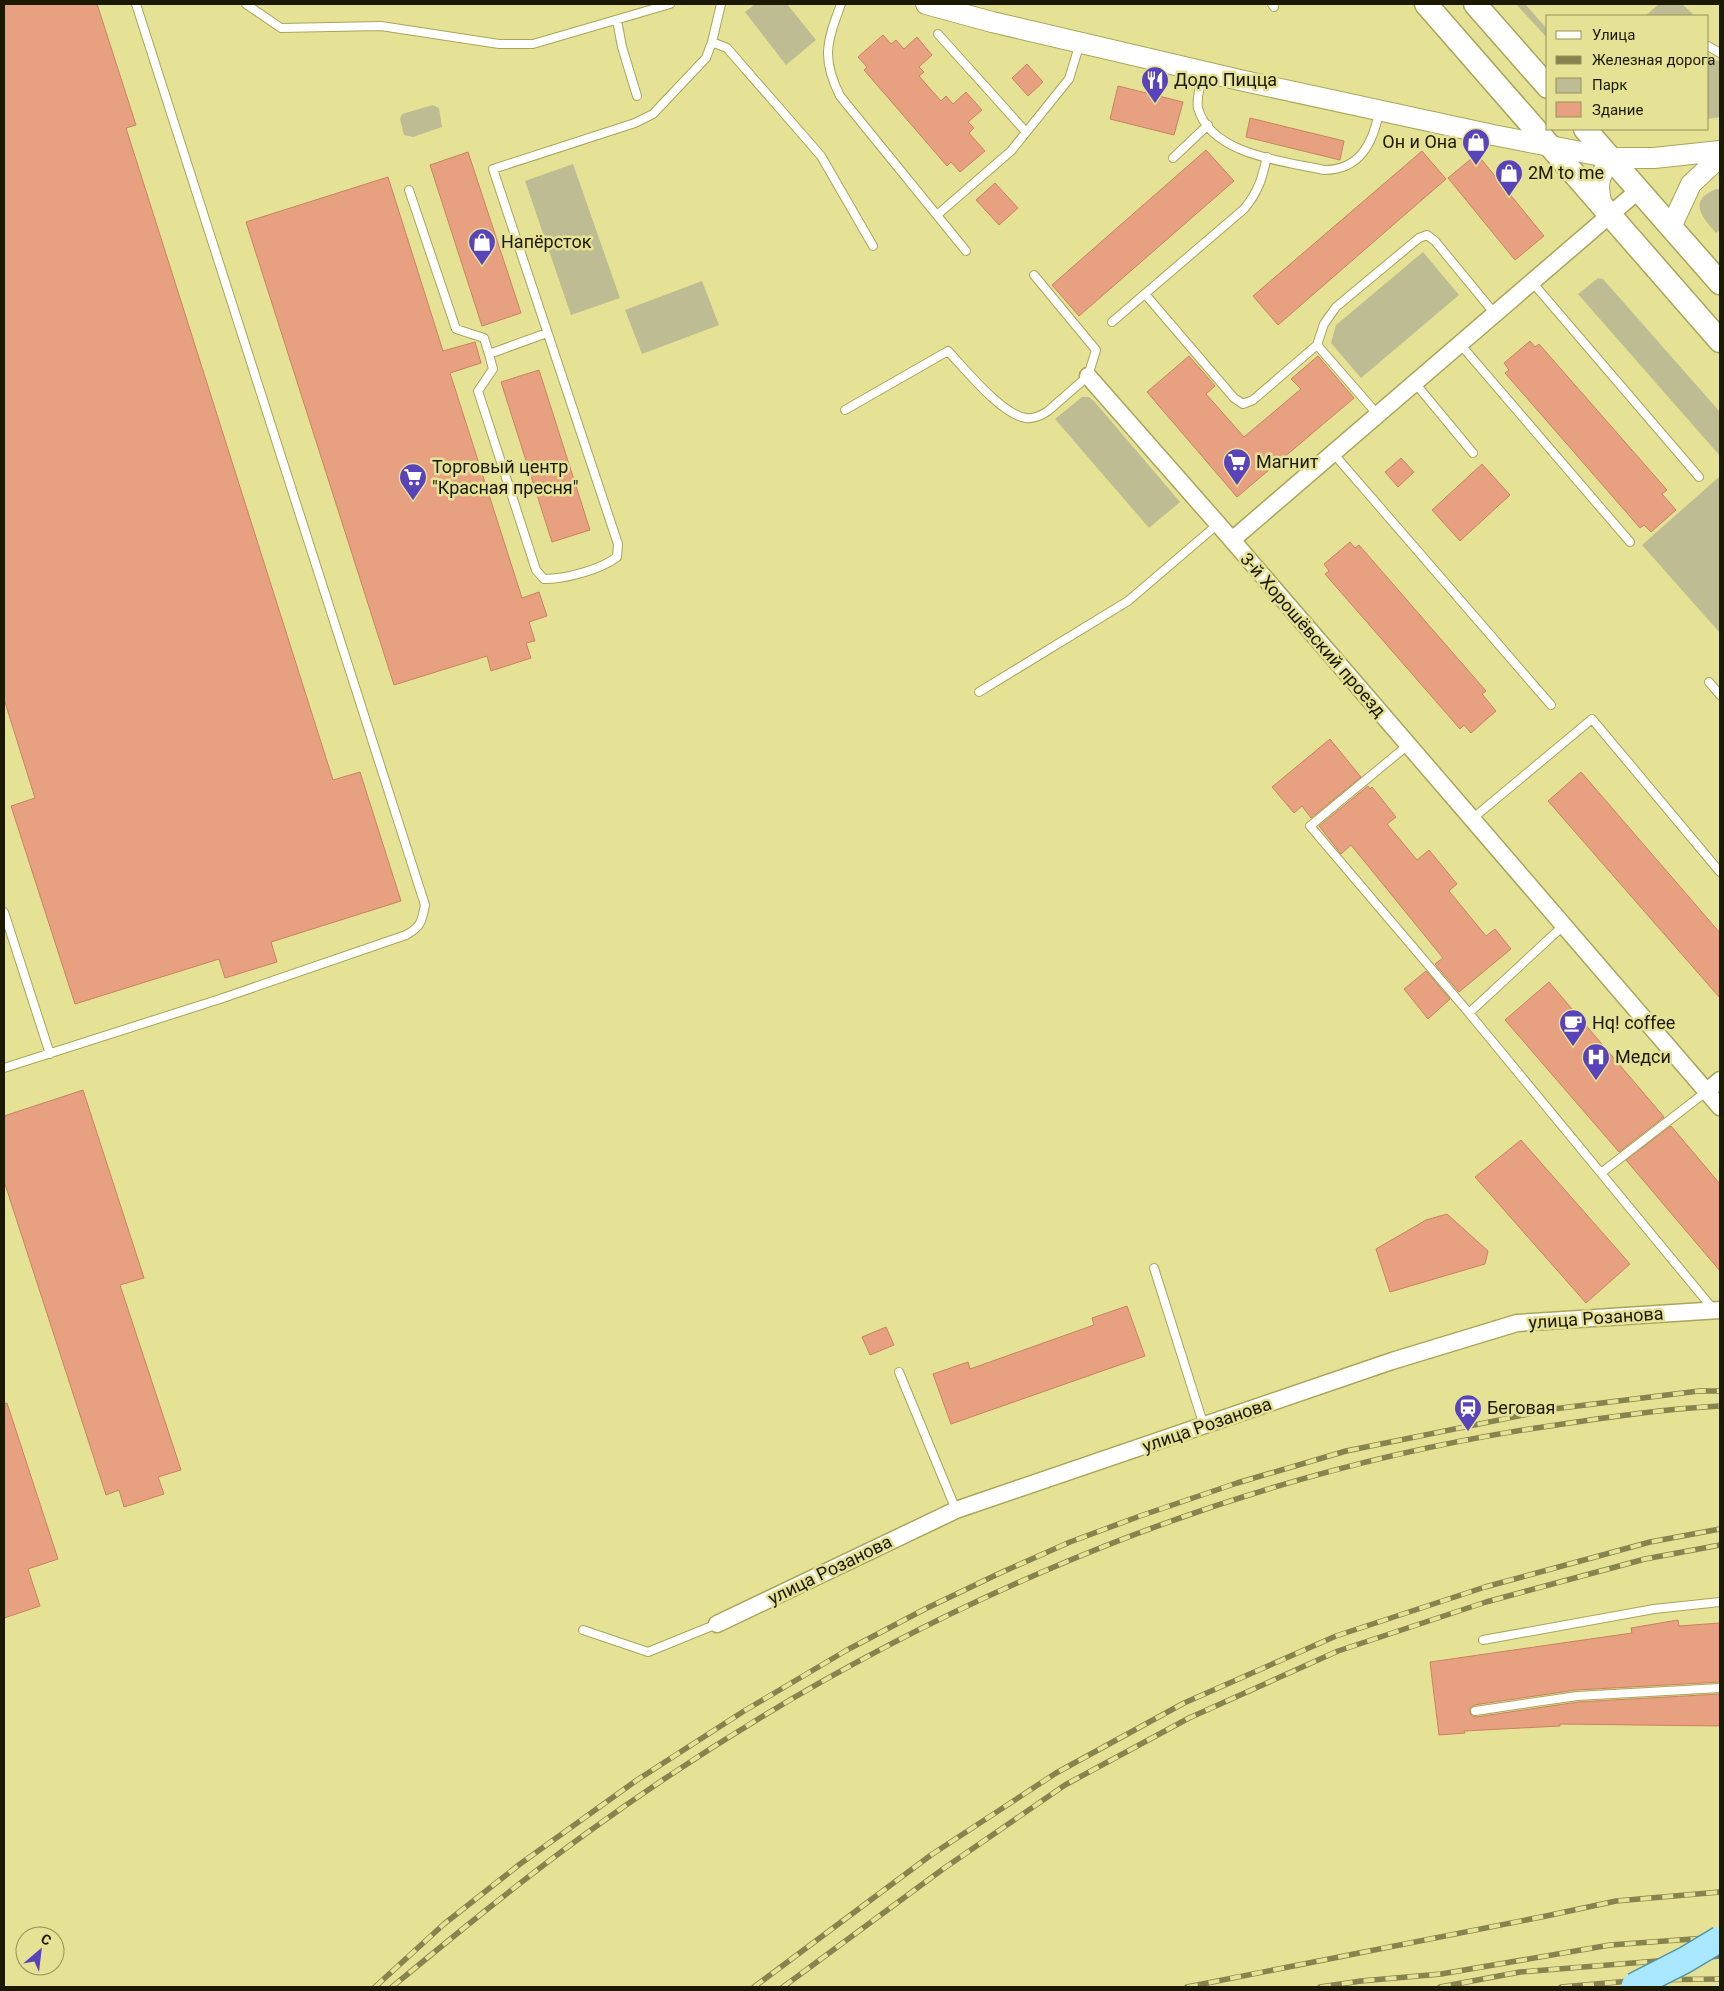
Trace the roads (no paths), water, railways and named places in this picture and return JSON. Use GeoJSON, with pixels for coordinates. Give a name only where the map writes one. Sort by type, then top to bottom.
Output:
{"type":"FeatureCollection","features":[{"type":"Feature","properties":{"kind":"main road"},"geometry":{"type":"LineString","coordinates":[[1426,4],[1550,144],[1720,342]]}},
{"type":"Feature","properties":{"kind":"main road"},"geometry":{"type":"LineString","coordinates":[[1475,4],[1546,84]]}},
{"type":"Feature","properties":{"kind":"main road"},"geometry":{"type":"LineString","coordinates":[[1587,130],[1720,282]]}},
{"type":"Feature","properties":{"kind":"main road"},"geometry":{"type":"LineString","coordinates":[[1634,1986],[1685,1960],[1720,1939]]}},
{"type":"Feature","properties":{"kind":"street"},"geometry":{"type":"LineString","coordinates":[[926,4],[992,22],[1203,71],[1493,135],[1550,144],[1612,158],[1654,158],[1720,150]]}},
{"type":"Feature","properties":{"kind":"street"},"geometry":{"type":"LineString","coordinates":[[1672,225],[1691,184],[1720,157]]}},
{"type":"Feature","properties":{"kind":"street"},"geometry":{"type":"LineString","coordinates":[[1606,210],[1598,191],[1599,180],[1612,158]]}},
{"type":"Feature","properties":{"kind":"street","name":"3-й Хорошёвский проезд"},"geometry":{"type":"LineString","coordinates":[[1640,189],[1606,210],[1532,282],[1232,540],[1720,1107]]}},
{"type":"Feature","properties":{"kind":"street"},"geometry":{"type":"LineString","coordinates":[[1088,376],[1232,540]]}},
{"type":"Feature","properties":{"kind":"street"},"geometry":{"type":"LineString","coordinates":[[1707,1091],[1720,1080]]}},
{"type":"Feature","properties":{"kind":"street","name":"улица Розанова"},"geometry":{"type":"LineString","coordinates":[[717,1624],[956,1510],[1392,1361],[1516,1323],[1717,1310]]}},
{"type":"Feature","properties":{"kind":"lane"},"geometry":{"type":"LineString","coordinates":[[4,1068],[406,935],[416,929],[423,919],[425,905],[136,4]]}},
{"type":"Feature","properties":{"kind":"lane"},"geometry":{"type":"LineString","coordinates":[[246,4],[281,28],[381,26],[499,44],[533,44],[670,4]]}},
{"type":"Feature","properties":{"kind":"lane"},"geometry":{"type":"LineString","coordinates":[[409,190],[456,329],[484,338],[493,369],[478,392],[536,570],[544,579],[558,579],[609,563],[617,557],[618,544],[493,169],[635,123],[653,114],[706,58],[721,4]]}},
{"type":"Feature","properties":{"kind":"lane"},"geometry":{"type":"LineString","coordinates":[[841,4],[827,48],[828,65],[832,81],[840,96],[966,251]]}},
{"type":"Feature","properties":{"kind":"lane"},"geometry":{"type":"LineString","coordinates":[[617,20],[622,48],[637,96]]}},
{"type":"Feature","properties":{"kind":"lane"},"geometry":{"type":"LineString","coordinates":[[938,34],[1026,132]]}},
{"type":"Feature","properties":{"kind":"lane"},"geometry":{"type":"LineString","coordinates":[[712,42],[727,48],[821,156],[873,246]]}},
{"type":"Feature","properties":{"kind":"lane"},"geometry":{"type":"LineString","coordinates":[[937,215],[1011,151],[1069,79],[1080,43]]}},
{"type":"Feature","properties":{"kind":"lane"},"geometry":{"type":"LineString","coordinates":[[1709,47],[1720,53]]}},
{"type":"Feature","properties":{"kind":"lane"},"geometry":{"type":"LineString","coordinates":[[1203,71],[1199,88],[1198,107],[1208,125],[1230,146],[1243,151],[1324,170],[1337,170],[1361,155],[1370,144],[1376,130],[1380,110]]}},
{"type":"Feature","properties":{"kind":"lane"},"geometry":{"type":"LineString","coordinates":[[1173,158],[1208,125]]}},
{"type":"Feature","properties":{"kind":"lane"},"geometry":{"type":"LineString","coordinates":[[1112,322],[1244,209],[1255,196],[1267,157]]}},
{"type":"Feature","properties":{"kind":"lane"},"geometry":{"type":"LineString","coordinates":[[1145,294],[1234,398],[1244,404],[1253,400],[1318,345],[1324,324],[1336,307],[1419,238],[1427,235],[1435,241],[1495,314]]}},
{"type":"Feature","properties":{"kind":"lane"},"geometry":{"type":"LineString","coordinates":[[845,410],[948,351],[1008,411],[1027,418],[1042,415],[1048,411],[1088,376],[1096,350],[1034,276]]}},
{"type":"Feature","properties":{"kind":"lane"},"geometry":{"type":"LineString","coordinates":[[1532,282],[1699,477]]}},
{"type":"Feature","properties":{"kind":"lane"},"geometry":{"type":"LineString","coordinates":[[489,354],[547,333]]}},
{"type":"Feature","properties":{"kind":"lane"},"geometry":{"type":"LineString","coordinates":[[1460,344],[1630,542]]}},
{"type":"Feature","properties":{"kind":"lane"},"geometry":{"type":"LineString","coordinates":[[1318,345],[1378,415]]}},
{"type":"Feature","properties":{"kind":"lane"},"geometry":{"type":"LineString","coordinates":[[1414,383],[1474,453]]}},
{"type":"Feature","properties":{"kind":"lane"},"geometry":{"type":"LineString","coordinates":[[1333,453],[1551,705]]}},
{"type":"Feature","properties":{"kind":"lane"},"geometry":{"type":"LineString","coordinates":[[979,692],[1128,601],[1219,524]]}},
{"type":"Feature","properties":{"kind":"lane"},"geometry":{"type":"LineString","coordinates":[[1709,682],[1720,695]]}},
{"type":"Feature","properties":{"kind":"lane"},"geometry":{"type":"LineString","coordinates":[[1472,819],[1592,719],[1720,872]]}},
{"type":"Feature","properties":{"kind":"lane"},"geometry":{"type":"LineString","coordinates":[[1408,745],[1310,826],[1717,1310]]}},
{"type":"Feature","properties":{"kind":"lane"},"geometry":{"type":"LineString","coordinates":[[4,912],[50,1054]]}},
{"type":"Feature","properties":{"kind":"lane"},"geometry":{"type":"LineString","coordinates":[[1469,1013],[1564,925]]}},
{"type":"Feature","properties":{"kind":"lane"},"geometry":{"type":"LineString","coordinates":[[1601,1173],[1707,1091]]}},
{"type":"Feature","properties":{"kind":"lane"},"geometry":{"type":"LineString","coordinates":[[1154,1268],[1204,1426]]}},
{"type":"Feature","properties":{"kind":"lane"},"geometry":{"type":"LineString","coordinates":[[899,1372],[956,1510]]}},
{"type":"Feature","properties":{"kind":"lane"},"geometry":{"type":"LineString","coordinates":[[1483,1640],[1654,1609],[1720,1602]]}},
{"type":"Feature","properties":{"kind":"lane"},"geometry":{"type":"LineString","coordinates":[[583,1630],[648,1652],[717,1624]]}},
{"type":"Feature","properties":{"kind":"lane"},"geometry":{"type":"LineString","coordinates":[[1475,1711],[1577,1696],[1720,1688]]}},
{"type":"Feature","properties":{"kind":"railway"},"geometry":{"type":"LineString","coordinates":[[375,1987],[444,1924],[520,1864],[637,1780],[744,1711],[847,1650],[925,1609],[1070,1542],[1237,1483],[1346,1451],[1553,1409],[1699,1391],[1720,1391]]}},
{"type":"Feature","properties":{"kind":"railway"},"geometry":{"type":"LineString","coordinates":[[392,1987],[559,1853],[692,1761],[803,1692],[918,1630],[1036,1574],[1158,1526],[1281,1485],[1408,1452],[1536,1428],[1651,1412],[1720,1406]]}},
{"type":"Feature","properties":{"kind":"railway"},"geometry":{"type":"LineString","coordinates":[[754,1987],[931,1855],[1056,1773],[1184,1703],[1336,1636],[1485,1587],[1650,1542],[1720,1529]]}},
{"type":"Feature","properties":{"kind":"railway"},"geometry":{"type":"LineString","coordinates":[[783,1987],[943,1869],[1065,1785],[1189,1718],[1338,1651],[1486,1602],[1645,1559],[1720,1545]]}},
{"type":"Feature","properties":{"kind":"railway"},"geometry":{"type":"LineString","coordinates":[[1187,1987],[1616,1901],[1720,1892]]}},
{"type":"Feature","properties":{"kind":"railway"},"geometry":{"type":"LineString","coordinates":[[1320,1987],[1361,1981],[1441,1974],[1610,1945],[1720,1937]]}},
{"type":"Feature","properties":{"kind":"railway"},"geometry":{"type":"LineString","coordinates":[[1440,1987],[1520,1972],[1720,1956]]}},
{"type":"Feature","properties":{"kind":"railway"},"geometry":{"type":"LineString","coordinates":[[1561,1987],[1642,1980],[1720,1979]]}},
{"type":"Feature","properties":{"kind":"place","name":"Додо Пицца"},"geometry":{"type":"Point","coordinates":[1155,104]}},
{"type":"Feature","properties":{"kind":"place","name":"Он и Она"},"geometry":{"type":"Point","coordinates":[1476,166]}},
{"type":"Feature","properties":{"kind":"place","name":"2M to me"},"geometry":{"type":"Point","coordinates":[1509,197]}},
{"type":"Feature","properties":{"kind":"place","name":"Напёрсток"},"geometry":{"type":"Point","coordinates":[482,266]}},
{"type":"Feature","properties":{"kind":"place","name":"Магнит"},"geometry":{"type":"Point","coordinates":[1237,486]}},
{"type":"Feature","properties":{"kind":"place","name":"Торговый центр \"Красная пресня\""},"geometry":{"type":"Point","coordinates":[413,501]}},
{"type":"Feature","properties":{"kind":"place","name":"Hq! coffee"},"geometry":{"type":"Point","coordinates":[1573,1047]}},
{"type":"Feature","properties":{"kind":"place","name":"Медси"},"geometry":{"type":"Point","coordinates":[1596,1081]}},
{"type":"Feature","properties":{"kind":"place","name":"Беговая"},"geometry":{"type":"Point","coordinates":[1468,1432]}}]}
